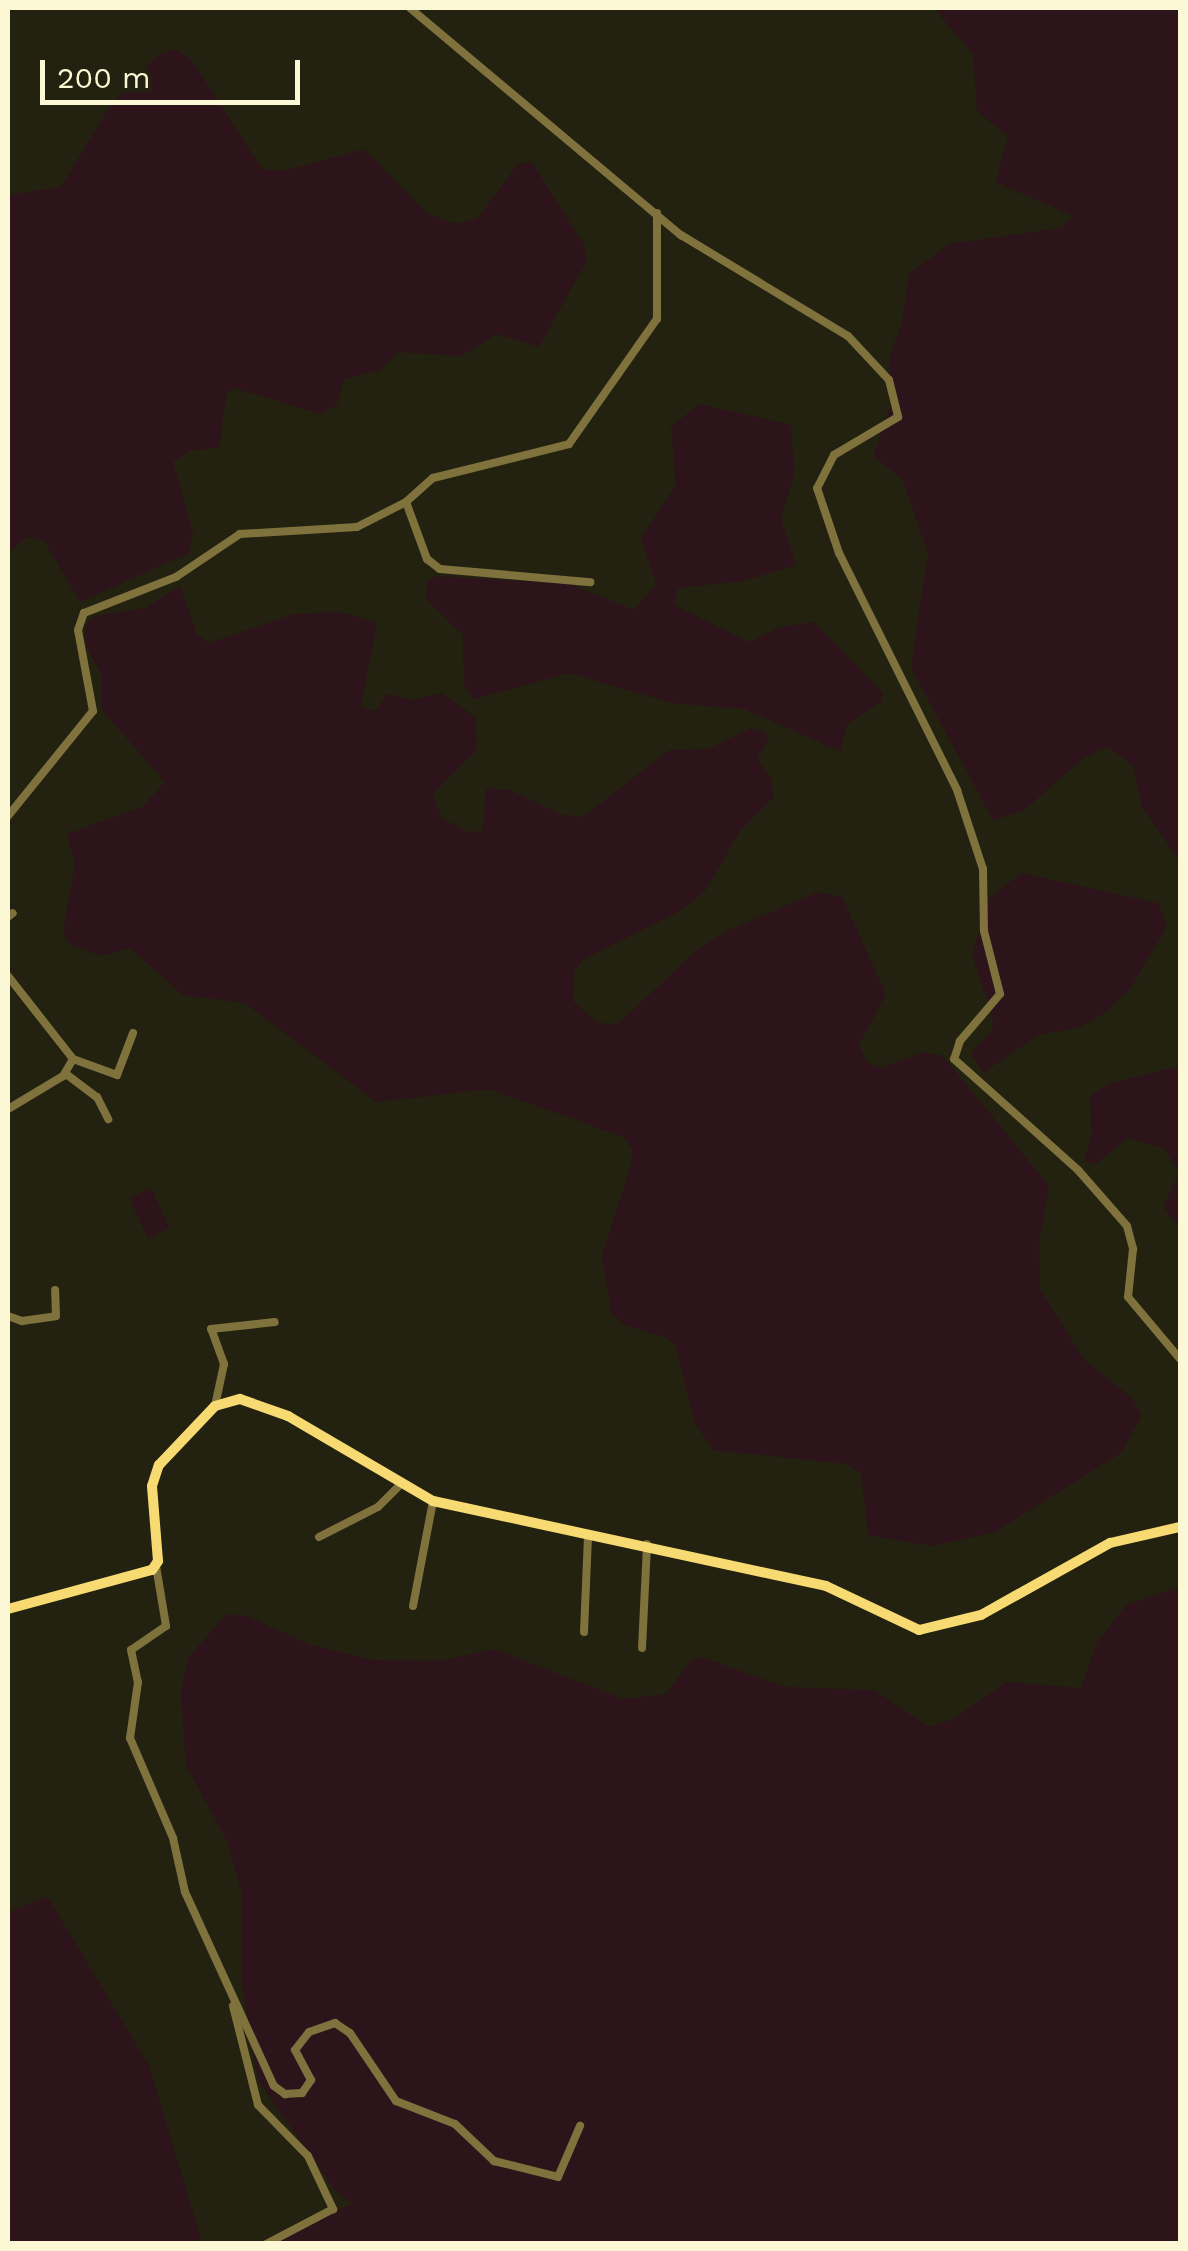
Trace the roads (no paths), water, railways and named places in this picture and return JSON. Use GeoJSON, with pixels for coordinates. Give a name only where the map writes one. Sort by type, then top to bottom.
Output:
{"type":"FeatureCollection","features":[{"type":"Feature","properties":{"kind":"street"},"geometry":{"type":"LineString","coordinates":[[410,8],[657,214],[704,250],[848,336],[889,380],[898,416],[834,455],[817,488],[839,553],[956,790],[983,870],[984,931],[1000,994],[960,1041],[954,1059],[1078,1170],[1127,1226],[1133,1249],[1128,1297],[1180,1360]]}},
{"type":"Feature","properties":{"kind":"street"},"geometry":{"type":"LineString","coordinates":[[8,816],[93,710],[78,630],[84,614],[176,577],[240,534],[357,527],[406,502],[433,478],[554,452],[586,425],[657,319],[657,214]]}},
{"type":"Feature","properties":{"kind":"street"},"geometry":{"type":"LineString","coordinates":[[406,502],[427,559],[440,569],[590,582]]}},
{"type":"Feature","properties":{"kind":"street"},"geometry":{"type":"LineString","coordinates":[[8,976],[73,1059],[117,1075],[133,1033]]}},
{"type":"Feature","properties":{"kind":"street"},"geometry":{"type":"LineString","coordinates":[[8,1109],[66,1074],[73,1059]]}},
{"type":"Feature","properties":{"kind":"street"},"geometry":{"type":"LineString","coordinates":[[66,1074],[96,1098],[108,1118]]}},
{"type":"Feature","properties":{"kind":"street"},"geometry":{"type":"LineString","coordinates":[[8,1316],[22,1321],[56,1316],[55,1290]]}},
{"type":"Feature","properties":{"kind":"street"},"geometry":{"type":"LineString","coordinates":[[275,1322],[211,1329],[224,1364],[215,1406],[154,1476],[156,1566],[166,1626],[131,1650],[138,1682],[130,1738],[169,1826],[185,1892],[262,2066],[284,2094],[302,2093],[311,2080],[296,2057],[300,2041],[323,2024],[335,2024],[350,2033],[396,2101],[455,2124],[494,2162],[558,2177],[580,2126]]}},
{"type":"Feature","properties":{"kind":"street"},"geometry":{"type":"LineString","coordinates":[[215,1406],[240,1399],[275,1410],[432,1500],[588,1535],[648,1544],[826,1586],[904,1626],[928,1630],[981,1615],[1110,1543],[1180,1527]]}},
{"type":"Feature","properties":{"kind":"street"},"geometry":{"type":"LineString","coordinates":[[319,1536],[378,1507],[401,1484]]}},
{"type":"Feature","properties":{"kind":"street"},"geometry":{"type":"LineString","coordinates":[[413,1606],[432,1500]]}},
{"type":"Feature","properties":{"kind":"street"},"geometry":{"type":"LineString","coordinates":[[584,1632],[588,1535]]}},
{"type":"Feature","properties":{"kind":"street"},"geometry":{"type":"LineString","coordinates":[[642,1648],[648,1544]]}},
{"type":"Feature","properties":{"kind":"street"},"geometry":{"type":"LineString","coordinates":[[8,1609],[156,1566]]}},
{"type":"Feature","properties":{"kind":"street"},"geometry":{"type":"LineString","coordinates":[[226,1982],[258,2104],[308,2156],[334,2209],[266,2244]]}}]}
